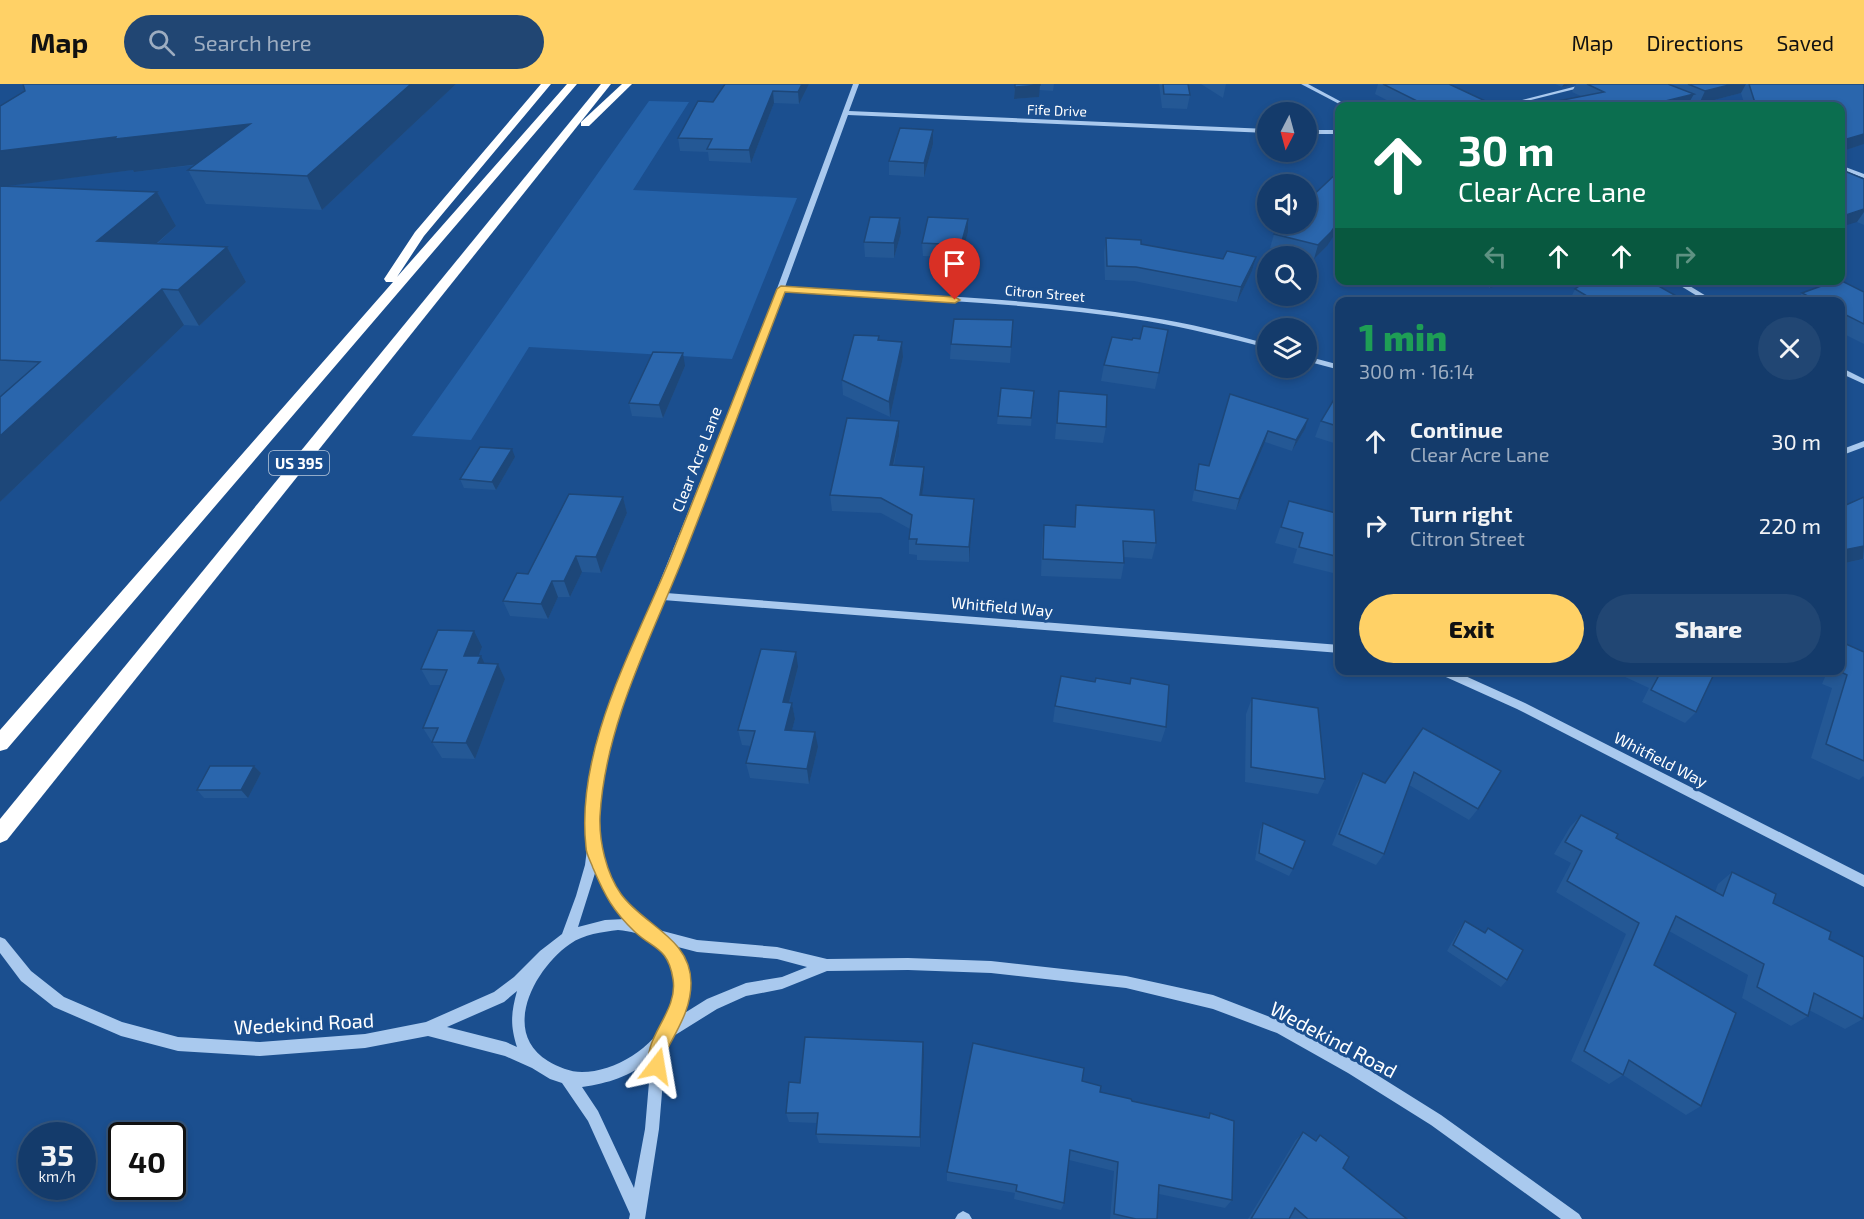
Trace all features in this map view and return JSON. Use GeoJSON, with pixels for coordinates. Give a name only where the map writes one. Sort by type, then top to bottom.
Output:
{"type":"FeatureCollection","features":[{"type":"Feature","properties":{"kind":"highway"},"geometry":{"type":"LineString","coordinates":[[349,340],[419,234],[546,84]]}},
{"type":"Feature","properties":{"kind":"highway","name":"US 395"},"geometry":{"type":"LineString","coordinates":[[0,744],[572,84]]}},
{"type":"Feature","properties":{"kind":"highway","name":"US 395"},"geometry":{"type":"LineString","coordinates":[[0,834],[606,84]]}},
{"type":"Feature","properties":{"kind":"highway"},"geometry":{"type":"LineString","coordinates":[[546,159],[627,84]]}},
{"type":"Feature","properties":{"kind":"street","name":"Clear Acre Lane"},"geometry":{"type":"LineString","coordinates":[[567,938],[588,878],[594,850],[592,819],[602,751],[616,707],[781,289],[856,84]]}},
{"type":"Feature","properties":{"kind":"street"},"geometry":{"type":"LineString","coordinates":[[1304,84],[1338,102]]}},
{"type":"Feature","properties":{"kind":"street"},"geometry":{"type":"LineString","coordinates":[[1518,102],[1592,84]]}},
{"type":"Feature","properties":{"kind":"street"},"geometry":{"type":"LineString","coordinates":[[1673,98],[1684,102]]}},
{"type":"Feature","properties":{"kind":"street","name":"Fife Drive"},"geometry":{"type":"LineString","coordinates":[[845,113],[1257,131]]}},
{"type":"Feature","properties":{"kind":"street"},"geometry":{"type":"LineString","coordinates":[[1317,132],[1335,132]]}},
{"type":"Feature","properties":{"kind":"street"},"geometry":{"type":"LineString","coordinates":[[1845,169],[1864,176]]}},
{"type":"Feature","properties":{"kind":"street"},"geometry":{"type":"LineString","coordinates":[[1855,172],[1864,170]]}},
{"type":"Feature","properties":{"kind":"street"},"geometry":{"type":"LineString","coordinates":[[1683,285],[1704,297]]}},
{"type":"Feature","properties":{"kind":"street","name":"Citron Street"},"geometry":{"type":"LineString","coordinates":[[781,289],[1109,312],[1201,329],[1257,343]]}},
{"type":"Feature","properties":{"kind":"street"},"geometry":{"type":"LineString","coordinates":[[1317,361],[1335,367]]}},
{"type":"Feature","properties":{"kind":"street"},"geometry":{"type":"LineString","coordinates":[[1845,372],[1864,382]]}},
{"type":"Feature","properties":{"kind":"street"},"geometry":{"type":"LineString","coordinates":[[1845,451],[1864,444]]}},
{"type":"Feature","properties":{"kind":"street","name":"Whitfield Way"},"geometry":{"type":"LineString","coordinates":[[661,596],[1335,649]]}},
{"type":"Feature","properties":{"kind":"street","name":"Whitfield Way"},"geometry":{"type":"LineString","coordinates":[[1452,675],[1521,706],[1864,881]]}},
{"type":"Feature","properties":{"kind":"street","name":"Clear Acre Lane"},"geometry":{"type":"LineString","coordinates":[[594,850],[614,898],[642,928]]}},
{"type":"Feature","properties":{"kind":"street"},"geometry":{"type":"LineString","coordinates":[[618,924],[642,928],[656,935],[676,958],[682,980],[680,1006],[669,1031],[659,1044],[649,1054],[624,1071],[596,1079],[568,1079],[544,1069],[527,1052],[519,1029],[519,1004],[529,978],[545,955],[567,938],[593,927],[618,924]]}},
{"type":"Feature","properties":{"kind":"street","name":"Wedekind Road"},"geometry":{"type":"LineString","coordinates":[[656,935],[697,946],[777,953],[827,965],[908,964],[1002,968],[1126,982],[1213,1002],[1281,1028],[1353,1068],[1436,1120],[1574,1219]]}},
{"type":"Feature","properties":{"kind":"street","name":"Wedekind Road"},"geometry":{"type":"LineString","coordinates":[[0,943],[26,976],[59,1002],[121,1029],[178,1044],[260,1049],[365,1041],[427,1029],[499,997],[519,982],[545,955]]}},
{"type":"Feature","properties":{"kind":"street","name":"Wedekind Road"},"geometry":{"type":"LineString","coordinates":[[669,1031],[712,1004],[746,990],[782,983],[827,965]]}},
{"type":"Feature","properties":{"kind":"street","name":"Wedekind Road"},"geometry":{"type":"LineString","coordinates":[[427,1029],[506,1049],[526,1057],[544,1069]]}},
{"type":"Feature","properties":{"kind":"street"},"geometry":{"type":"LineString","coordinates":[[637,1215],[651,1129],[659,1044]]}},
{"type":"Feature","properties":{"kind":"street"},"geometry":{"type":"LineString","coordinates":[[568,1079],[593,1116],[637,1215]]}},
{"type":"Feature","properties":{"kind":"shaded area"},"geometry":{"type":"Polygon","coordinates":[[[649,101],[689,102],[633,190],[797,198],[732,359],[529,347],[471,440],[412,436],[649,101]]]}},
{"type":"Feature","properties":{"kind":"building"},"geometry":{"type":"Polygon","coordinates":[[[23,84],[411,84],[307,176],[188,170],[250,124],[0,151],[0,106],[25,91],[23,84]]]}},
{"type":"Feature","properties":{"kind":"building"},"geometry":{"type":"Polygon","coordinates":[[[725,84],[802,84],[798,92],[773,91],[749,150],[707,149],[712,139],[678,138],[698,101],[713,102],[725,84]]]}},
{"type":"Feature","properties":{"kind":"building"},"geometry":{"type":"Polygon","coordinates":[[[1015,84],[1040,84],[1040,85],[1015,87],[1015,84]]]}},
{"type":"Feature","properties":{"kind":"building"},"geometry":{"type":"Polygon","coordinates":[[[1163,84],[1188,84],[1190,95],[1164,94],[1163,84]]]}},
{"type":"Feature","properties":{"kind":"building"},"geometry":{"type":"Polygon","coordinates":[[[1383,84],[1449,84],[1487,102],[1419,102],[1383,84]]]}},
{"type":"Feature","properties":{"kind":"building"},"geometry":{"type":"Polygon","coordinates":[[[1587,84],[1668,84],[1694,94],[1661,102],[1553,102],[1604,92],[1587,84]]]}},
{"type":"Feature","properties":{"kind":"building"},"geometry":{"type":"Polygon","coordinates":[[[1688,84],[1733,84],[1705,91],[1688,84]]]}},
{"type":"Feature","properties":{"kind":"building"},"geometry":{"type":"Polygon","coordinates":[[[1749,84],[1864,84],[1864,134],[1845,140],[1845,102],[1755,102],[1749,84]]]}},
{"type":"Feature","properties":{"kind":"building"},"geometry":{"type":"Polygon","coordinates":[[[900,128],[933,130],[924,163],[889,161],[900,128]]]}},
{"type":"Feature","properties":{"kind":"building"},"geometry":{"type":"Polygon","coordinates":[[[1845,171],[1864,179],[1864,209],[1845,215],[1845,171]]]}},
{"type":"Feature","properties":{"kind":"building"},"geometry":{"type":"Polygon","coordinates":[[[1335,175],[1335,226],[1318,245],[1274,234],[1317,234],[1317,192],[1335,175]]]}},
{"type":"Feature","properties":{"kind":"building"},"geometry":{"type":"Polygon","coordinates":[[[0,186],[157,192],[97,241],[227,247],[178,290],[162,289],[0,436],[0,397],[40,362],[0,360],[0,186]]]}},
{"type":"Feature","properties":{"kind":"building"},"geometry":{"type":"Polygon","coordinates":[[[870,217],[900,218],[894,243],[864,242],[870,217]]]}},
{"type":"Feature","properties":{"kind":"building"},"geometry":{"type":"Polygon","coordinates":[[[928,217],[968,219],[961,245],[922,243],[928,217]]]}},
{"type":"Feature","properties":{"kind":"building"},"geometry":{"type":"Polygon","coordinates":[[[1106,238],[1141,240],[1141,244],[1223,259],[1227,251],[1256,257],[1241,287],[1136,267],[1107,266],[1106,238]]]}},
{"type":"Feature","properties":{"kind":"building"},"geometry":{"type":"Polygon","coordinates":[[[1845,282],[1864,292],[1864,324],[1845,314],[1845,297],[1810,297],[1802,293],[1824,285],[1845,285],[1845,282]]]}},
{"type":"Feature","properties":{"kind":"building"},"geometry":{"type":"Polygon","coordinates":[[[1581,285],[1657,285],[1678,297],[1589,297],[1575,289],[1581,285]]]}},
{"type":"Feature","properties":{"kind":"building"},"geometry":{"type":"Polygon","coordinates":[[[954,319],[1013,320],[1011,347],[951,344],[954,319]]]}},
{"type":"Feature","properties":{"kind":"building"},"geometry":{"type":"Polygon","coordinates":[[[1143,326],[1168,330],[1159,373],[1104,365],[1112,337],[1140,339],[1143,326]]]}},
{"type":"Feature","properties":{"kind":"building"},"geometry":{"type":"Polygon","coordinates":[[[854,335],[879,336],[878,340],[902,342],[889,402],[842,380],[854,335]]]}},
{"type":"Feature","properties":{"kind":"building"},"geometry":{"type":"Polygon","coordinates":[[[653,352],[683,353],[659,405],[629,403],[653,352]]]}},
{"type":"Feature","properties":{"kind":"building"},"geometry":{"type":"Polygon","coordinates":[[[1001,388],[1034,391],[1031,418],[998,416],[1001,388]]]}},
{"type":"Feature","properties":{"kind":"building"},"geometry":{"type":"Polygon","coordinates":[[[1059,391],[1107,395],[1106,427],[1057,423],[1059,391]]]}},
{"type":"Feature","properties":{"kind":"building"},"geometry":{"type":"Polygon","coordinates":[[[1230,394],[1308,419],[1296,440],[1268,431],[1239,499],[1195,490],[1199,464],[1209,466],[1230,394]]]}},
{"type":"Feature","properties":{"kind":"building"},"geometry":{"type":"Polygon","coordinates":[[[1335,398],[1335,425],[1321,421],[1335,398]]]}},
{"type":"Feature","properties":{"kind":"building"},"geometry":{"type":"Polygon","coordinates":[[[847,418],[899,421],[890,465],[924,467],[920,495],[974,499],[969,547],[916,544],[917,539],[909,539],[912,515],[881,498],[830,495],[847,418]]]}},
{"type":"Feature","properties":{"kind":"building"},"geometry":{"type":"Polygon","coordinates":[[[480,447],[512,449],[492,482],[460,479],[480,447]]]}},
{"type":"Feature","properties":{"kind":"building"},"geometry":{"type":"Polygon","coordinates":[[[569,494],[623,497],[596,557],[576,556],[564,581],[552,581],[541,604],[503,601],[517,573],[528,574],[569,494]]]}},
{"type":"Feature","properties":{"kind":"building"},"geometry":{"type":"Polygon","coordinates":[[[1864,497],[1864,546],[1845,550],[1845,505],[1864,497]]]}},
{"type":"Feature","properties":{"kind":"building"},"geometry":{"type":"Polygon","coordinates":[[[1289,501],[1335,513],[1335,556],[1299,547],[1303,533],[1281,527],[1289,501]]]}},
{"type":"Feature","properties":{"kind":"building"},"geometry":{"type":"Polygon","coordinates":[[[1076,505],[1154,510],[1156,543],[1123,541],[1124,563],[1043,559],[1044,525],[1075,527],[1076,505]]]}},
{"type":"Feature","properties":{"kind":"building"},"geometry":{"type":"Polygon","coordinates":[[[438,630],[474,631],[464,656],[481,656],[478,663],[498,664],[466,743],[432,742],[438,728],[423,728],[447,670],[421,669],[438,630]]]}},
{"type":"Feature","properties":{"kind":"building"},"geometry":{"type":"Polygon","coordinates":[[[1846,644],[1864,652],[1864,761],[1826,744],[1847,675],[1845,674],[1846,644]]]}},
{"type":"Feature","properties":{"kind":"building"},"geometry":{"type":"Polygon","coordinates":[[[761,649],[796,652],[783,702],[792,703],[785,730],[815,732],[807,769],[746,763],[755,731],[738,730],[761,649]]]}},
{"type":"Feature","properties":{"kind":"building"},"geometry":{"type":"Polygon","coordinates":[[[1654,675],[1713,676],[1696,712],[1651,690],[1658,677],[1654,675]]]}},
{"type":"Feature","properties":{"kind":"building"},"geometry":{"type":"Polygon","coordinates":[[[1061,676],[1095,682],[1096,678],[1130,684],[1131,678],[1169,685],[1166,727],[1055,706],[1061,676]]]}},
{"type":"Feature","properties":{"kind":"building"},"geometry":{"type":"Polygon","coordinates":[[[1252,698],[1318,708],[1325,779],[1251,767],[1252,698]]]}},
{"type":"Feature","properties":{"kind":"building"},"geometry":{"type":"Polygon","coordinates":[[[1423,728],[1501,771],[1478,809],[1414,772],[1384,854],[1339,834],[1363,773],[1385,783],[1423,728]]]}},
{"type":"Feature","properties":{"kind":"building"},"geometry":{"type":"Polygon","coordinates":[[[210,766],[254,766],[241,790],[197,790],[210,766]]]}},
{"type":"Feature","properties":{"kind":"building"},"geometry":{"type":"Polygon","coordinates":[[[1581,815],[1618,834],[1616,838],[1723,896],[1732,872],[1776,894],[1773,903],[1831,932],[1829,939],[1864,957],[1863,1019],[1814,993],[1808,1016],[1757,987],[1764,964],[1676,916],[1654,965],[1736,1013],[1701,1106],[1629,1060],[1623,1075],[1584,1051],[1639,923],[1567,881],[1582,851],[1565,842],[1581,815]]]}},
{"type":"Feature","properties":{"kind":"building"},"geometry":{"type":"Polygon","coordinates":[[[1263,823],[1305,841],[1293,869],[1259,853],[1263,823]]]}},
{"type":"Feature","properties":{"kind":"building"},"geometry":{"type":"Polygon","coordinates":[[[1465,921],[1485,933],[1488,928],[1523,950],[1507,980],[1453,945],[1465,921]]]}},
{"type":"Feature","properties":{"kind":"building"},"geometry":{"type":"Polygon","coordinates":[[[805,1037],[923,1042],[920,1137],[816,1134],[818,1113],[786,1113],[789,1082],[800,1083],[805,1037]]]}},
{"type":"Feature","properties":{"kind":"building"},"geometry":{"type":"Polygon","coordinates":[[[973,1043],[1084,1068],[1082,1081],[1101,1086],[1100,1092],[1209,1118],[1210,1113],[1234,1121],[1232,1200],[1159,1185],[1157,1219],[1136,1219],[1114,1214],[1118,1162],[1070,1150],[1064,1203],[1016,1191],[1017,1185],[947,1172],[973,1043]]]}},
{"type":"Feature","properties":{"kind":"building"},"geometry":{"type":"Polygon","coordinates":[[[1303,1132],[1316,1141],[1320,1135],[1349,1157],[1343,1168],[1407,1219],[1308,1219],[1295,1208],[1289,1219],[1251,1219],[1303,1132]]]}},
{"type":"Feature","properties":{"kind":"route"},"geometry":{"type":"LineString","coordinates":[[657,1066],[659,1044],[669,1031],[680,1006],[682,980],[676,958],[662,940],[642,928],[614,898],[604,879],[594,850],[592,819],[595,786],[602,751],[624,685],[781,289],[955,300]]}}]}
